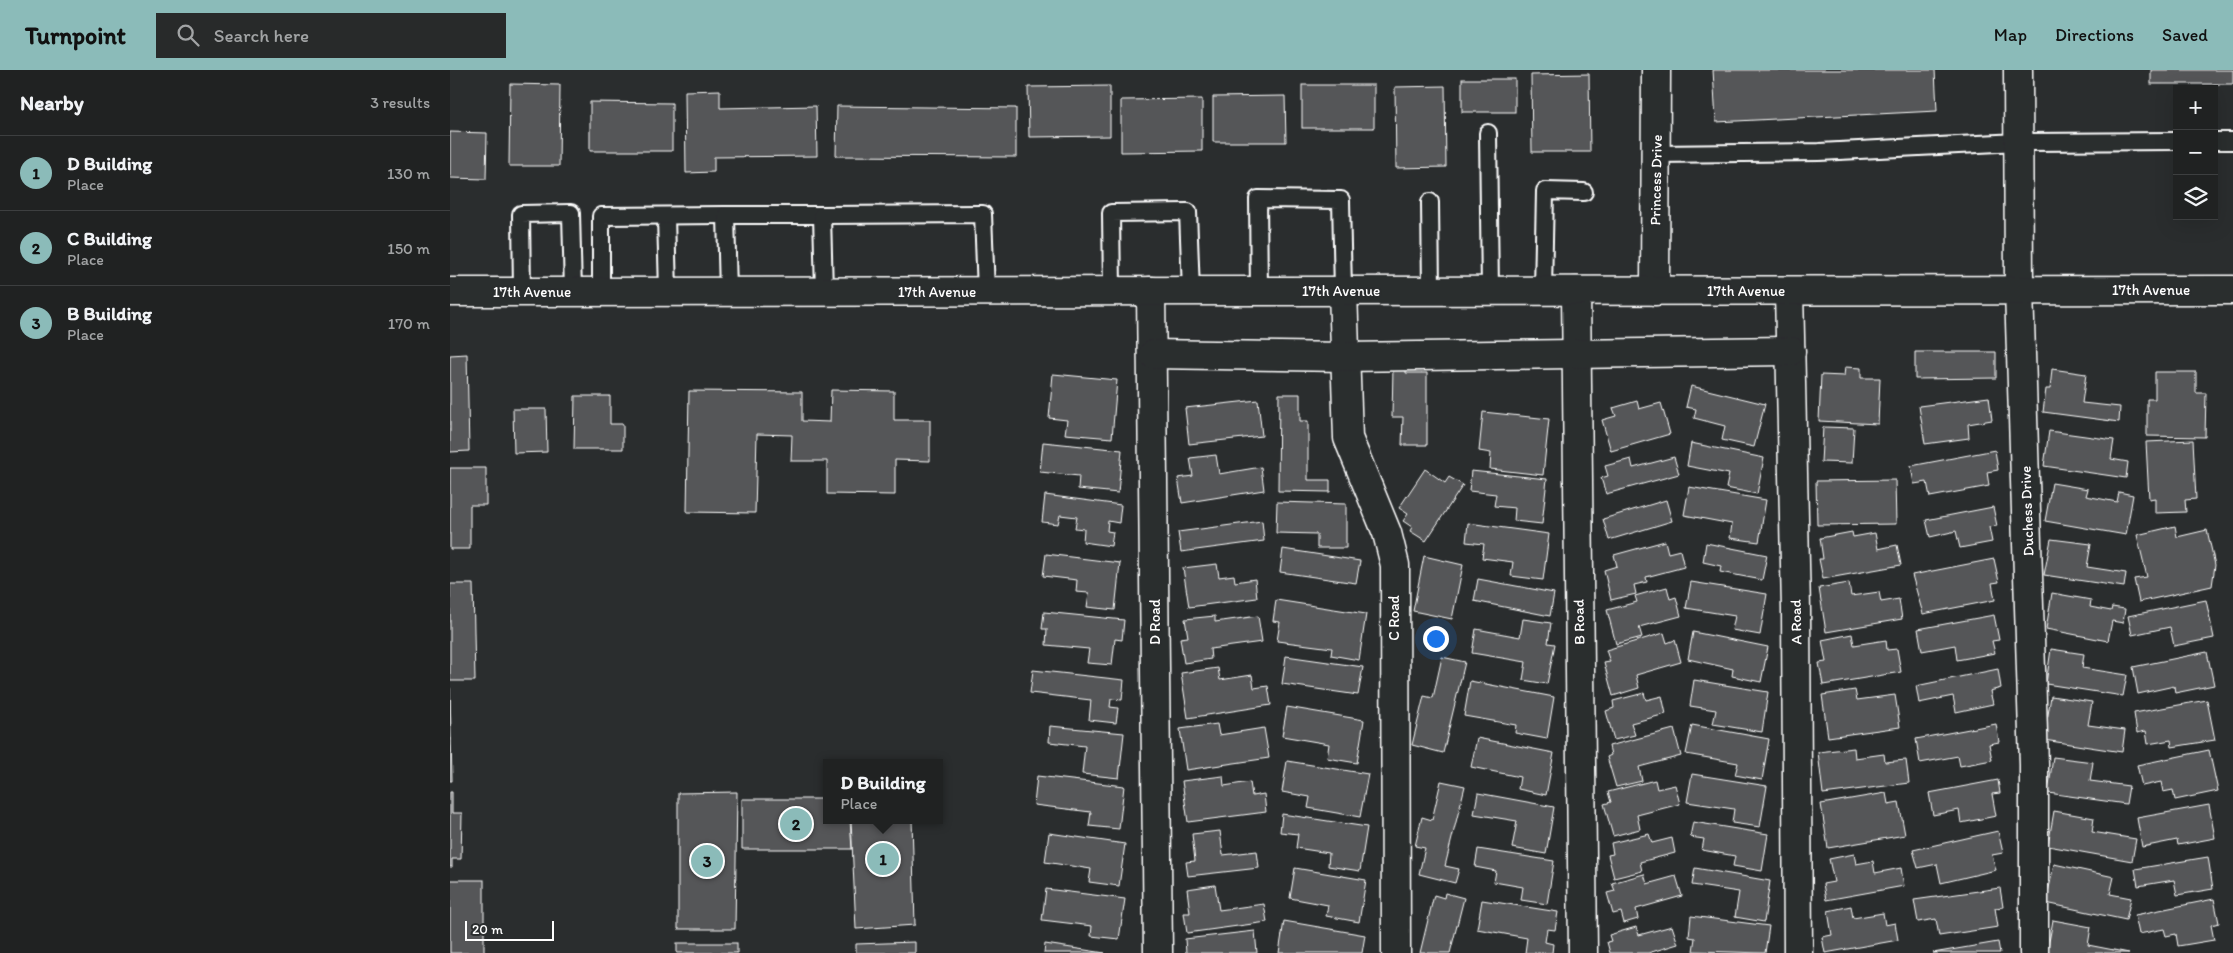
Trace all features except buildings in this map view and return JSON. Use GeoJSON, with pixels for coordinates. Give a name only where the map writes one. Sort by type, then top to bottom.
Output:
{"type":"FeatureCollection","features":[{"type":"Feature","properties":{"kind":"street","name":"Princess Drive"},"geometry":{"type":"LineString","coordinates":[[1656,70],[1656,291]]}},
{"type":"Feature","properties":{"kind":"street","name":"Duchess Drive"},"geometry":{"type":"LineString","coordinates":[[2018,70],[2019,290],[2034,765],[2034,953]]}},
{"type":"Feature","properties":{"kind":"street","name":"17th Avenue"},"geometry":{"type":"LineString","coordinates":[[450,292],[2233,290]]}},
{"type":"Feature","properties":{"kind":"street","name":"D Road"},"geometry":{"type":"LineString","coordinates":[[1151,291],[1158,953]]}},
{"type":"Feature","properties":{"kind":"street","name":"C Road"},"geometry":{"type":"LineString","coordinates":[[1343,291],[1348,438],[1388,533],[1395,564],[1396,953]]}},
{"type":"Feature","properties":{"kind":"street","name":"B Road"},"geometry":{"type":"LineString","coordinates":[[1576,291],[1583,953]]}},
{"type":"Feature","properties":{"kind":"street","name":"A Road"},"geometry":{"type":"LineString","coordinates":[[1789,291],[1796,600],[1798,953]]}},
{"type":"Feature","properties":{"kind":"street"},"geometry":{"type":"LineString","coordinates":[[1153,354],[1344,357],[1791,350]]}},
{"type":"Feature","properties":{"kind":"lane"},"geometry":{"type":"LineString","coordinates":[[1488,132],[1490,291]]}},
{"type":"Feature","properties":{"kind":"lane"},"geometry":{"type":"LineString","coordinates":[[1656,154],[1818,152],[2018,142],[2173,141]]}},
{"type":"Feature","properties":{"kind":"lane"},"geometry":{"type":"LineString","coordinates":[[2218,141],[2233,141]]}},
{"type":"Feature","properties":{"kind":"lane"},"geometry":{"type":"LineString","coordinates":[[1543,291],[1545,192],[1584,192]]}},
{"type":"Feature","properties":{"kind":"lane"},"geometry":{"type":"LineString","coordinates":[[1260,291],[1258,199],[1341,200],[1343,291]]}},
{"type":"Feature","properties":{"kind":"lane"},"geometry":{"type":"LineString","coordinates":[[1430,202],[1431,291]]}},
{"type":"Feature","properties":{"kind":"lane"},"geometry":{"type":"LineString","coordinates":[[1112,291],[1111,213],[1188,212],[1191,291]]}},
{"type":"Feature","properties":{"kind":"lane"},"geometry":{"type":"LineString","coordinates":[[522,292],[521,214],[571,213],[573,292]]}},
{"type":"Feature","properties":{"kind":"lane"},"geometry":{"type":"LineString","coordinates":[[822,214],[824,292]]}},
{"type":"Feature","properties":{"kind":"lane"},"geometry":{"type":"LineString","coordinates":[[601,292],[601,216],[983,214],[986,292]]}},
{"type":"Feature","properties":{"kind":"lane"},"geometry":{"type":"LineString","coordinates":[[726,215],[728,292]]}},
{"type":"Feature","properties":{"kind":"lane"},"geometry":{"type":"LineString","coordinates":[[666,216],[668,292]]}},
{"type":"Feature","properties":{"kind":"place","name":"C Building"},"geometry":{"type":"Point","coordinates":[796,824]}},
{"type":"Feature","properties":{"kind":"place","name":"D Building"},"geometry":{"type":"Point","coordinates":[883,859]}},
{"type":"Feature","properties":{"kind":"place","name":"B Building"},"geometry":{"type":"Point","coordinates":[707,861]}}]}
